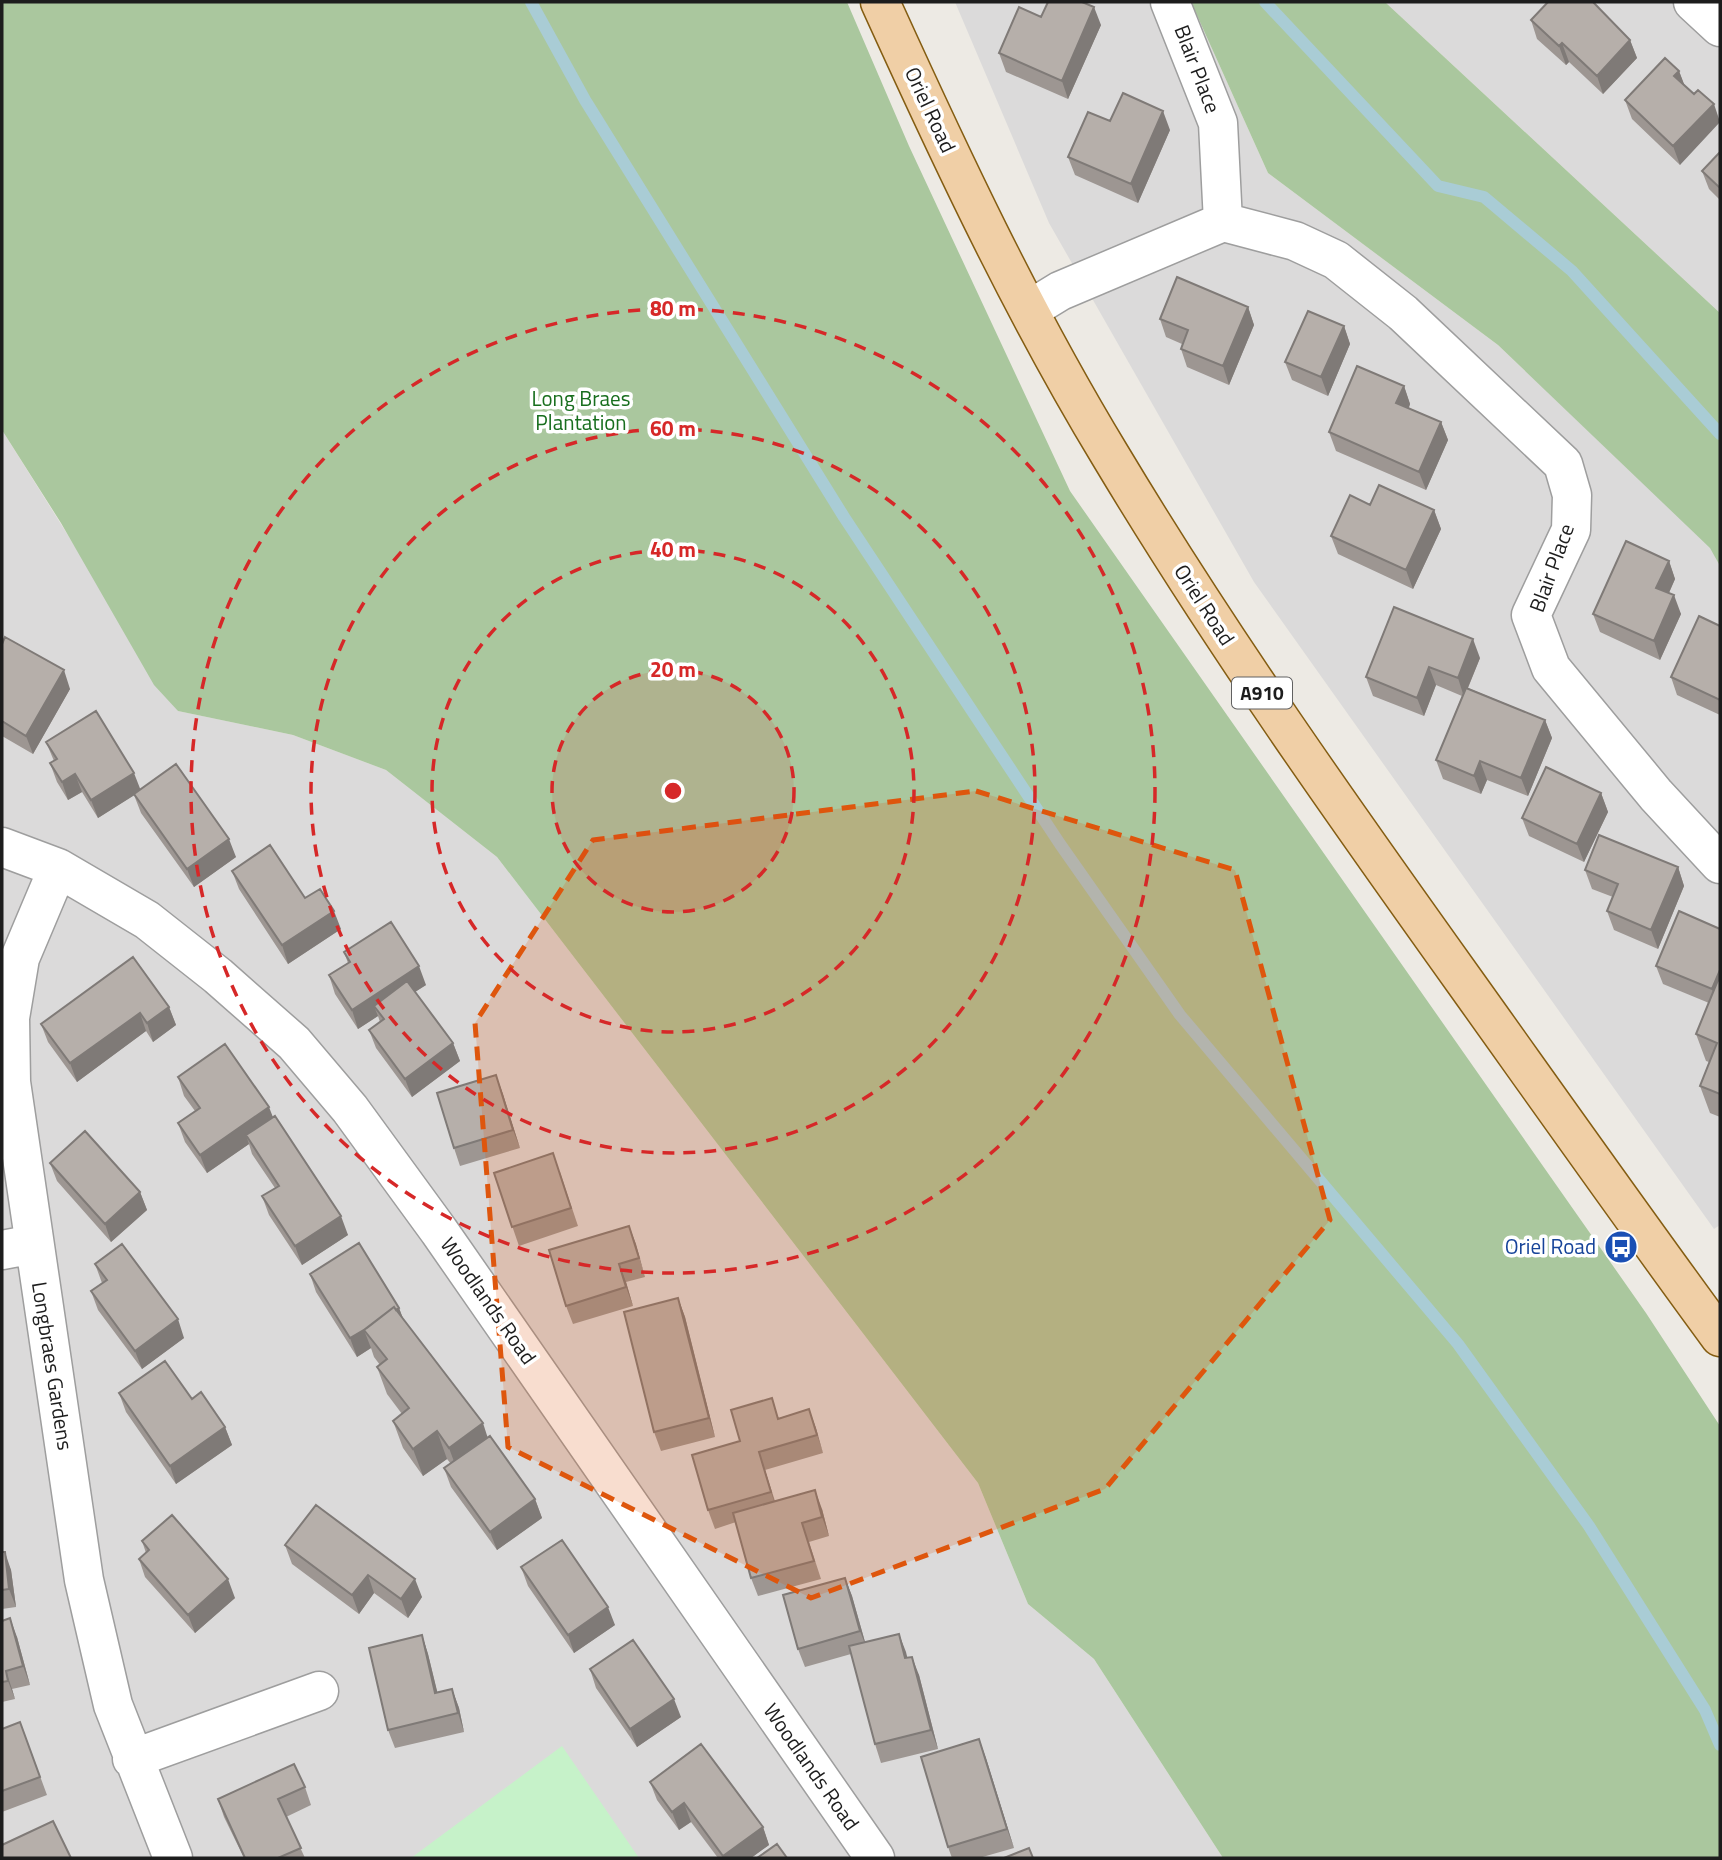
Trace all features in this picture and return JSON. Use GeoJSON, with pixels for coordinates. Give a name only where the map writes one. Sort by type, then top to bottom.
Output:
{"type":"FeatureCollection","features":[{"type":"Feature","properties":{"kind":"main road","name":"Oriel Road"},"geometry":{"type":"LineString","coordinates":[[880,2],[951,156],[1028,310],[1108,453],[1219,630],[1368,847],[1720,1337]]}},
{"type":"Feature","properties":{"kind":"street","name":"Blair Place"},"geometry":{"type":"LineString","coordinates":[[1170,2],[1218,123],[1223,222],[1295,241],[1336,260],[1403,313],[1563,464],[1572,495],[1572,530],[1531,615],[1551,668],[1656,795],[1720,864]]}},
{"type":"Feature","properties":{"kind":"street"},"geometry":{"type":"LineString","coordinates":[[1693,2],[1720,27]]}},
{"type":"Feature","properties":{"kind":"street"},"geometry":{"type":"LineString","coordinates":[[1028,310],[1060,291],[1223,222]]}},
{"type":"Feature","properties":{"kind":"street","name":"Woodlands Road"},"geometry":{"type":"LineString","coordinates":[[2,847],[58,868],[147,920],[218,976],[294,1043],[350,1109],[875,1858]]}},
{"type":"Feature","properties":{"kind":"street","name":"Longbraes Gardens"},"geometry":{"type":"LineString","coordinates":[[58,868],[20,958],[10,1018],[10,1082],[18,1247],[84,1580],[113,1705],[173,1858]]}},
{"type":"Feature","properties":{"kind":"street"},"geometry":{"type":"LineString","coordinates":[[132,1759],[319,1691]]}},
{"type":"Feature","properties":{"kind":"highlighted area"},"geometry":{"type":"Polygon","coordinates":[[[976,791],[1235,870],[1330,1220],[1105,1489],[811,1598],[508,1447],[475,1023],[593,840],[976,791]]]}},
{"type":"Feature","properties":{"kind":"shaded area"},"geometry":{"type":"Polygon","coordinates":[[[955,2],[1191,2],[1268,173],[1498,345],[1711,548],[1720,566],[1720,1225],[1714,1229],[1254,582],[1049,223],[955,2]]]}},
{"type":"Feature","properties":{"kind":"shaded area"},"geometry":{"type":"Polygon","coordinates":[[[1385,2],[1720,2],[1720,313],[1385,2]]]}},
{"type":"Feature","properties":{"kind":"shaded area"},"geometry":{"type":"Polygon","coordinates":[[[2,430],[178,711],[293,735],[386,770],[497,857],[978,1483],[1028,1604],[1094,1659],[1223,1858],[2,1858],[2,430]]]}},
{"type":"Feature","properties":{"kind":"green space","name":"Long Braes Plantation"},"geometry":{"type":"Polygon","coordinates":[[[2,2],[847,2],[909,146],[1070,491],[1646,1313],[1720,1426],[1720,1858],[1223,1858],[1094,1659],[1028,1604],[978,1483],[497,857],[386,770],[293,735],[178,711],[154,685],[61,523],[2,430],[2,2]]]}},
{"type":"Feature","properties":{"kind":"green space"},"geometry":{"type":"Polygon","coordinates":[[[1191,2],[1385,2],[1720,313],[1720,566],[1710,548],[1498,345],[1268,173],[1191,2]]]}},
{"type":"Feature","properties":{"kind":"green space"},"geometry":{"type":"Polygon","coordinates":[[[562,1746],[639,1858],[411,1858],[562,1746]]]}},
{"type":"Feature","properties":{"kind":"building"},"geometry":{"type":"Polygon","coordinates":[[[1048,2],[1082,2],[1094,7],[1062,81],[999,53],[1019,7],[1041,17],[1048,2]]]}},
{"type":"Feature","properties":{"kind":"building"},"geometry":{"type":"Polygon","coordinates":[[[1548,2],[1593,2],[1630,40],[1597,76],[1562,43],[1559,46],[1531,20],[1548,2]]]}},
{"type":"Feature","properties":{"kind":"building"},"geometry":{"type":"Polygon","coordinates":[[[1665,58],[1679,71],[1674,76],[1694,94],[1698,90],[1714,104],[1673,146],[1625,100],[1665,58]]]}},
{"type":"Feature","properties":{"kind":"building"},"geometry":{"type":"Polygon","coordinates":[[[1123,93],[1163,111],[1131,184],[1068,157],[1088,112],[1110,121],[1123,93]]]}},
{"type":"Feature","properties":{"kind":"building"},"geometry":{"type":"Polygon","coordinates":[[[1720,152],[1720,188],[1702,171],[1720,152]]]}},
{"type":"Feature","properties":{"kind":"building"},"geometry":{"type":"Polygon","coordinates":[[[1177,277],[1248,307],[1223,366],[1181,349],[1188,330],[1160,319],[1177,277]]]}},
{"type":"Feature","properties":{"kind":"building"},"geometry":{"type":"Polygon","coordinates":[[[1308,311],[1344,326],[1321,377],[1285,362],[1308,311]]]}},
{"type":"Feature","properties":{"kind":"building"},"geometry":{"type":"Polygon","coordinates":[[[1357,366],[1404,386],[1396,403],[1441,422],[1419,472],[1329,432],[1357,366]]]}},
{"type":"Feature","properties":{"kind":"building"},"geometry":{"type":"Polygon","coordinates":[[[1379,485],[1434,510],[1406,570],[1331,536],[1350,495],[1370,505],[1379,485]]]}},
{"type":"Feature","properties":{"kind":"building"},"geometry":{"type":"Polygon","coordinates":[[[1626,541],[1669,561],[1656,588],[1674,595],[1654,641],[1593,614],[1626,541]]]}},
{"type":"Feature","properties":{"kind":"building"},"geometry":{"type":"Polygon","coordinates":[[[1394,607],[1473,639],[1458,678],[1429,667],[1417,698],[1366,677],[1394,607]]]}},
{"type":"Feature","properties":{"kind":"building"},"geometry":{"type":"Polygon","coordinates":[[[1699,616],[1720,626],[1720,700],[1671,677],[1699,616]]]}},
{"type":"Feature","properties":{"kind":"building"},"geometry":{"type":"Polygon","coordinates":[[[5,637],[64,670],[26,736],[2,721],[2,644],[5,637]]]}},
{"type":"Feature","properties":{"kind":"building"},"geometry":{"type":"Polygon","coordinates":[[[1466,688],[1545,720],[1521,778],[1480,761],[1474,776],[1436,760],[1466,688]]]}},
{"type":"Feature","properties":{"kind":"building"},"geometry":{"type":"Polygon","coordinates":[[[96,711],[134,773],[91,800],[75,774],[62,782],[50,763],[57,759],[46,742],[96,711]]]}},
{"type":"Feature","properties":{"kind":"building"},"geometry":{"type":"Polygon","coordinates":[[[176,764],[229,839],[187,869],[134,794],[176,764]]]}},
{"type":"Feature","properties":{"kind":"building"},"geometry":{"type":"Polygon","coordinates":[[[1546,767],[1601,793],[1577,844],[1522,818],[1546,767]]]}},
{"type":"Feature","properties":{"kind":"building"},"geometry":{"type":"Polygon","coordinates":[[[1599,835],[1678,867],[1651,930],[1607,911],[1618,884],[1585,870],[1599,835]]]}},
{"type":"Feature","properties":{"kind":"building"},"geometry":{"type":"Polygon","coordinates":[[[270,845],[305,898],[320,889],[334,911],[282,945],[232,871],[270,845]]]}},
{"type":"Feature","properties":{"kind":"building"},"geometry":{"type":"Polygon","coordinates":[[[1679,911],[1720,929],[1720,970],[1712,989],[1656,966],[1679,911]]]}},
{"type":"Feature","properties":{"kind":"building"},"geometry":{"type":"Polygon","coordinates":[[[391,922],[419,966],[352,1010],[329,975],[350,962],[344,952],[391,922]]]}},
{"type":"Feature","properties":{"kind":"building"},"geometry":{"type":"Polygon","coordinates":[[[133,957],[169,1007],[147,1023],[140,1013],[70,1063],[41,1024],[133,957]]]}},
{"type":"Feature","properties":{"kind":"building"},"geometry":{"type":"Polygon","coordinates":[[[1718,980],[1720,1094],[1700,1086],[1717,1043],[1696,1034],[1718,980]]]}},
{"type":"Feature","properties":{"kind":"building"},"geometry":{"type":"Polygon","coordinates":[[[407,981],[453,1043],[405,1079],[369,1030],[384,1019],[374,1006],[407,981]]]}},
{"type":"Feature","properties":{"kind":"building"},"geometry":{"type":"Polygon","coordinates":[[[225,1044],[269,1107],[200,1155],[178,1123],[200,1108],[178,1077],[225,1044]]]}},
{"type":"Feature","properties":{"kind":"building"},"geometry":{"type":"Polygon","coordinates":[[[496,1075],[513,1130],[454,1148],[437,1093],[496,1075]]]}},
{"type":"Feature","properties":{"kind":"building"},"geometry":{"type":"Polygon","coordinates":[[[275,1116],[341,1216],[295,1246],[262,1196],[279,1186],[246,1135],[275,1116]]]}},
{"type":"Feature","properties":{"kind":"building"},"geometry":{"type":"Polygon","coordinates":[[[85,1131],[140,1192],[105,1224],[50,1163],[85,1131]]]}},
{"type":"Feature","properties":{"kind":"building"},"geometry":{"type":"Polygon","coordinates":[[[553,1153],[571,1208],[512,1227],[494,1173],[553,1153]]]}},
{"type":"Feature","properties":{"kind":"building"},"geometry":{"type":"Polygon","coordinates":[[[629,1226],[639,1258],[619,1264],[626,1287],[566,1306],[549,1250],[629,1226]]]}},
{"type":"Feature","properties":{"kind":"building"},"geometry":{"type":"Polygon","coordinates":[[[359,1243],[399,1308],[396,1310],[394,1307],[350,1338],[310,1274],[359,1243]]]}},
{"type":"Feature","properties":{"kind":"building"},"geometry":{"type":"Polygon","coordinates":[[[122,1244],[178,1319],[135,1351],[91,1291],[107,1280],[95,1264],[122,1244]]]}},
{"type":"Feature","properties":{"kind":"building"},"geometry":{"type":"Polygon","coordinates":[[[678,1298],[709,1418],[654,1432],[624,1312],[678,1298]]]}},
{"type":"Feature","properties":{"kind":"building"},"geometry":{"type":"Polygon","coordinates":[[[394,1307],[483,1423],[449,1448],[437,1431],[413,1449],[393,1421],[409,1408],[377,1367],[387,1359],[364,1330],[394,1307]]]}},
{"type":"Feature","properties":{"kind":"building"},"geometry":{"type":"Polygon","coordinates":[[[165,1361],[192,1399],[201,1392],[225,1427],[170,1466],[119,1393],[165,1361]]]}},
{"type":"Feature","properties":{"kind":"building"},"geometry":{"type":"Polygon","coordinates":[[[772,1398],[778,1419],[809,1409],[817,1435],[759,1452],[771,1492],[708,1510],[692,1455],[740,1441],[731,1410],[772,1398]]]}},
{"type":"Feature","properties":{"kind":"building"},"geometry":{"type":"Polygon","coordinates":[[[490,1436],[535,1499],[490,1532],[444,1468],[490,1436]]]}},
{"type":"Feature","properties":{"kind":"building"},"geometry":{"type":"Polygon","coordinates":[[[815,1490],[822,1517],[802,1523],[814,1561],[751,1578],[733,1513],[815,1490]]]}},
{"type":"Feature","properties":{"kind":"building"},"geometry":{"type":"Polygon","coordinates":[[[316,1505],[415,1579],[401,1599],[368,1575],[352,1595],[285,1545],[316,1505]]]}},
{"type":"Feature","properties":{"kind":"building"},"geometry":{"type":"Polygon","coordinates":[[[172,1515],[228,1579],[188,1615],[139,1559],[149,1550],[142,1541],[172,1515]]]}},
{"type":"Feature","properties":{"kind":"building"},"geometry":{"type":"Polygon","coordinates":[[[562,1540],[608,1607],[568,1635],[521,1567],[562,1540]]]}},
{"type":"Feature","properties":{"kind":"building"},"geometry":{"type":"Polygon","coordinates":[[[2,1552],[5,1552],[9,1589],[2,1590],[2,1552]]]}},
{"type":"Feature","properties":{"kind":"building"},"geometry":{"type":"Polygon","coordinates":[[[845,1578],[860,1631],[798,1649],[783,1595],[845,1578]]]}},
{"type":"Feature","properties":{"kind":"building"},"geometry":{"type":"Polygon","coordinates":[[[10,1618],[23,1666],[6,1671],[8,1681],[2,1682],[2,1621],[10,1618]]]}},
{"type":"Feature","properties":{"kind":"building"},"geometry":{"type":"Polygon","coordinates":[[[899,1634],[905,1658],[912,1657],[931,1730],[875,1744],[849,1646],[899,1634]]]}},
{"type":"Feature","properties":{"kind":"building"},"geometry":{"type":"Polygon","coordinates":[[[422,1635],[435,1693],[452,1689],[458,1713],[388,1730],[369,1648],[422,1635]]]}},
{"type":"Feature","properties":{"kind":"building"},"geometry":{"type":"Polygon","coordinates":[[[633,1640],[674,1699],[630,1729],[590,1669],[633,1640]]]}},
{"type":"Feature","properties":{"kind":"building"},"geometry":{"type":"Polygon","coordinates":[[[20,1722],[40,1777],[2,1791],[2,1729],[20,1722]]]}},
{"type":"Feature","properties":{"kind":"building"},"geometry":{"type":"Polygon","coordinates":[[[979,1739],[1007,1829],[948,1847],[921,1757],[979,1739]]]}},
{"type":"Feature","properties":{"kind":"building"},"geometry":{"type":"Polygon","coordinates":[[[701,1744],[763,1827],[723,1856],[684,1803],[672,1812],[650,1782],[701,1744]]]}},
{"type":"Feature","properties":{"kind":"building"},"geometry":{"type":"Polygon","coordinates":[[[294,1764],[305,1787],[278,1799],[301,1848],[278,1858],[245,1858],[218,1799],[294,1764]]]}},
{"type":"Feature","properties":{"kind":"building"},"geometry":{"type":"Polygon","coordinates":[[[53,1821],[71,1858],[2,1858],[2,1845],[53,1821]]]}},
{"type":"Feature","properties":{"kind":"building"},"geometry":{"type":"Polygon","coordinates":[[[777,1844],[787,1858],[757,1858],[777,1844]]]}},
{"type":"Feature","properties":{"kind":"building"},"geometry":{"type":"Polygon","coordinates":[[[1029,1848],[1033,1858],[1004,1858],[1029,1848]]]}},
{"type":"Feature","properties":{"kind":"waterway"},"geometry":{"type":"LineString","coordinates":[[531,2],[585,100],[844,517],[1060,844],[1180,1015],[1458,1344],[1589,1526],[1705,1710],[1720,1745]]}},
{"type":"Feature","properties":{"kind":"waterway"},"geometry":{"type":"LineString","coordinates":[[1265,2],[1438,186],[1484,197],[1572,271],[1720,434]]}},
{"type":"Feature","properties":{"kind":"place","name":"Oriel Road"},"geometry":{"type":"Point","coordinates":[1621,1247]}}]}
